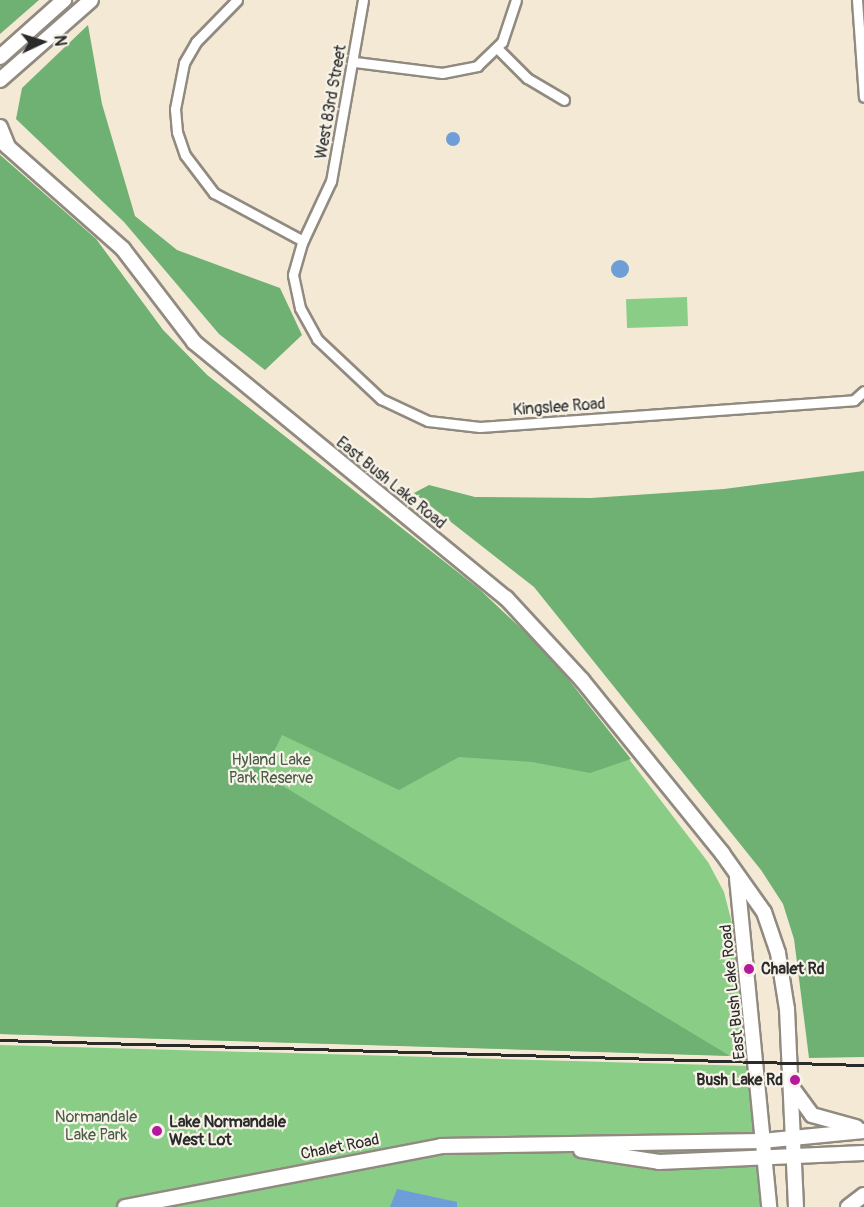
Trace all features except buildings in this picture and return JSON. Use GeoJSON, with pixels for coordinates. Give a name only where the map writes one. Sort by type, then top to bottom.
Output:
{"type":"FeatureCollection","features":[{"type":"Feature","properties":{"kind":"street"},"geometry":{"type":"LineString","coordinates":[[0,57],[64,0]]}},
{"type":"Feature","properties":{"kind":"street"},"geometry":{"type":"LineString","coordinates":[[0,88],[5,75],[91,0]]}},
{"type":"Feature","properties":{"kind":"street"},"geometry":{"type":"LineString","coordinates":[[237,0],[196,42],[184,63],[175,101],[177,132],[185,155],[213,193],[303,241]]}},
{"type":"Feature","properties":{"kind":"street","name":"West 83rd Street"},"geometry":{"type":"LineString","coordinates":[[300,308],[293,276],[303,241],[332,181],[355,62],[363,0]]}},
{"type":"Feature","properties":{"kind":"street"},"geometry":{"type":"LineString","coordinates":[[355,62],[460,71],[498,49],[516,0]]}},
{"type":"Feature","properties":{"kind":"street"},"geometry":{"type":"LineString","coordinates":[[857,0],[864,97]]}},
{"type":"Feature","properties":{"kind":"street"},"geometry":{"type":"LineString","coordinates":[[498,49],[527,78],[564,100]]}},
{"type":"Feature","properties":{"kind":"street"},"geometry":{"type":"LineString","coordinates":[[0,127],[4,144]]}},
{"type":"Feature","properties":{"kind":"street","name":"East Bush Lake Road"},"geometry":{"type":"LineString","coordinates":[[4,144],[123,249],[194,342],[506,598],[548,640],[764,912],[778,953],[789,1082],[795,1207]]}},
{"type":"Feature","properties":{"kind":"street","name":"Kingslee Road"},"geometry":{"type":"LineString","coordinates":[[300,308],[317,339],[381,399],[404,412],[454,427],[842,400],[864,391]]}},
{"type":"Feature","properties":{"kind":"street","name":"East Bush Lake Road"},"geometry":{"type":"LineString","coordinates":[[736,876],[768,1207]]}},
{"type":"Feature","properties":{"kind":"street"},"geometry":{"type":"LineString","coordinates":[[789,1082],[812,1115],[864,1129]]}},
{"type":"Feature","properties":{"kind":"street"},"geometry":{"type":"LineString","coordinates":[[790,1139],[864,1129]]}},
{"type":"Feature","properties":{"kind":"street","name":"Chalet Road"},"geometry":{"type":"LineString","coordinates":[[124,1207],[441,1146],[564,1146],[790,1139]]}},
{"type":"Feature","properties":{"kind":"street","name":"Chalet Road"},"geometry":{"type":"LineString","coordinates":[[564,1146],[659,1162],[792,1159]]}},
{"type":"Feature","properties":{"kind":"street"},"geometry":{"type":"LineString","coordinates":[[792,1159],[864,1153]]}},
{"type":"Feature","properties":{"kind":"street"},"geometry":{"type":"LineString","coordinates":[[849,1207],[864,1195]]}},
{"type":"Feature","properties":{"kind":"green space"},"geometry":{"type":"Polygon","coordinates":[[[0,0],[39,0],[0,34],[0,0]]]}},
{"type":"Feature","properties":{"kind":"green space"},"geometry":{"type":"Polygon","coordinates":[[[88,25],[102,104],[135,216],[177,250],[280,288],[302,335],[265,370],[219,334],[124,222],[16,119],[22,88],[88,25]]]}},
{"type":"Feature","properties":{"kind":"green space","name":"Hyland Lake Park Reserve"},"geometry":{"type":"Polygon","coordinates":[[[0,155],[96,239],[163,330],[207,375],[479,589],[550,656],[708,862],[724,892],[736,939],[742,1056],[0,1034],[0,155]]]}},
{"type":"Feature","properties":{"kind":"green space","name":"Hyland Lake Park Reserve"},"geometry":{"type":"Polygon","coordinates":[[[0,155],[96,239],[163,330],[207,375],[479,589],[550,656],[631,759],[590,773],[532,762],[459,757],[399,790],[282,735],[263,774],[730,1056],[0,1034],[0,155]]]}},
{"type":"Feature","properties":{"kind":"green space"},"geometry":{"type":"Polygon","coordinates":[[[687,297],[688,326],[627,328],[626,299],[687,297]]]}},
{"type":"Feature","properties":{"kind":"green space"},"geometry":{"type":"Polygon","coordinates":[[[864,471],[864,1057],[809,1058],[794,939],[783,904],[761,870],[534,587],[414,493],[429,485],[475,497],[591,498],[724,489],[864,471]]]}},
{"type":"Feature","properties":{"kind":"green space","name":"Normandale Lake Park"},"geometry":{"type":"Polygon","coordinates":[[[0,1045],[751,1066],[761,1207],[0,1207],[0,1045]]]}},
{"type":"Feature","properties":{"kind":"water"},"geometry":{"type":"Polygon","coordinates":[[[450,132],[456,132],[460,139],[456,146],[450,146],[446,142],[446,136],[450,132]]]}},
{"type":"Feature","properties":{"kind":"water"},"geometry":{"type":"Polygon","coordinates":[[[620,260],[626,263],[629,269],[626,275],[620,278],[614,275],[611,269],[614,263],[620,260]]]}},
{"type":"Feature","properties":{"kind":"water"},"geometry":{"type":"Polygon","coordinates":[[[397,1189],[457,1202],[457,1207],[390,1207],[397,1189]]]}},
{"type":"Feature","properties":{"kind":"railway"},"geometry":{"type":"LineString","coordinates":[[0,1040],[864,1065]]}},
{"type":"Feature","properties":{"kind":"place","name":"Chalet Rd"},"geometry":{"type":"Point","coordinates":[749,969]}},
{"type":"Feature","properties":{"kind":"place","name":"Bush Lake Rd"},"geometry":{"type":"Point","coordinates":[795,1080]}},
{"type":"Feature","properties":{"kind":"place","name":"Lake Normandale West Lot"},"geometry":{"type":"Point","coordinates":[157,1131]}}]}
